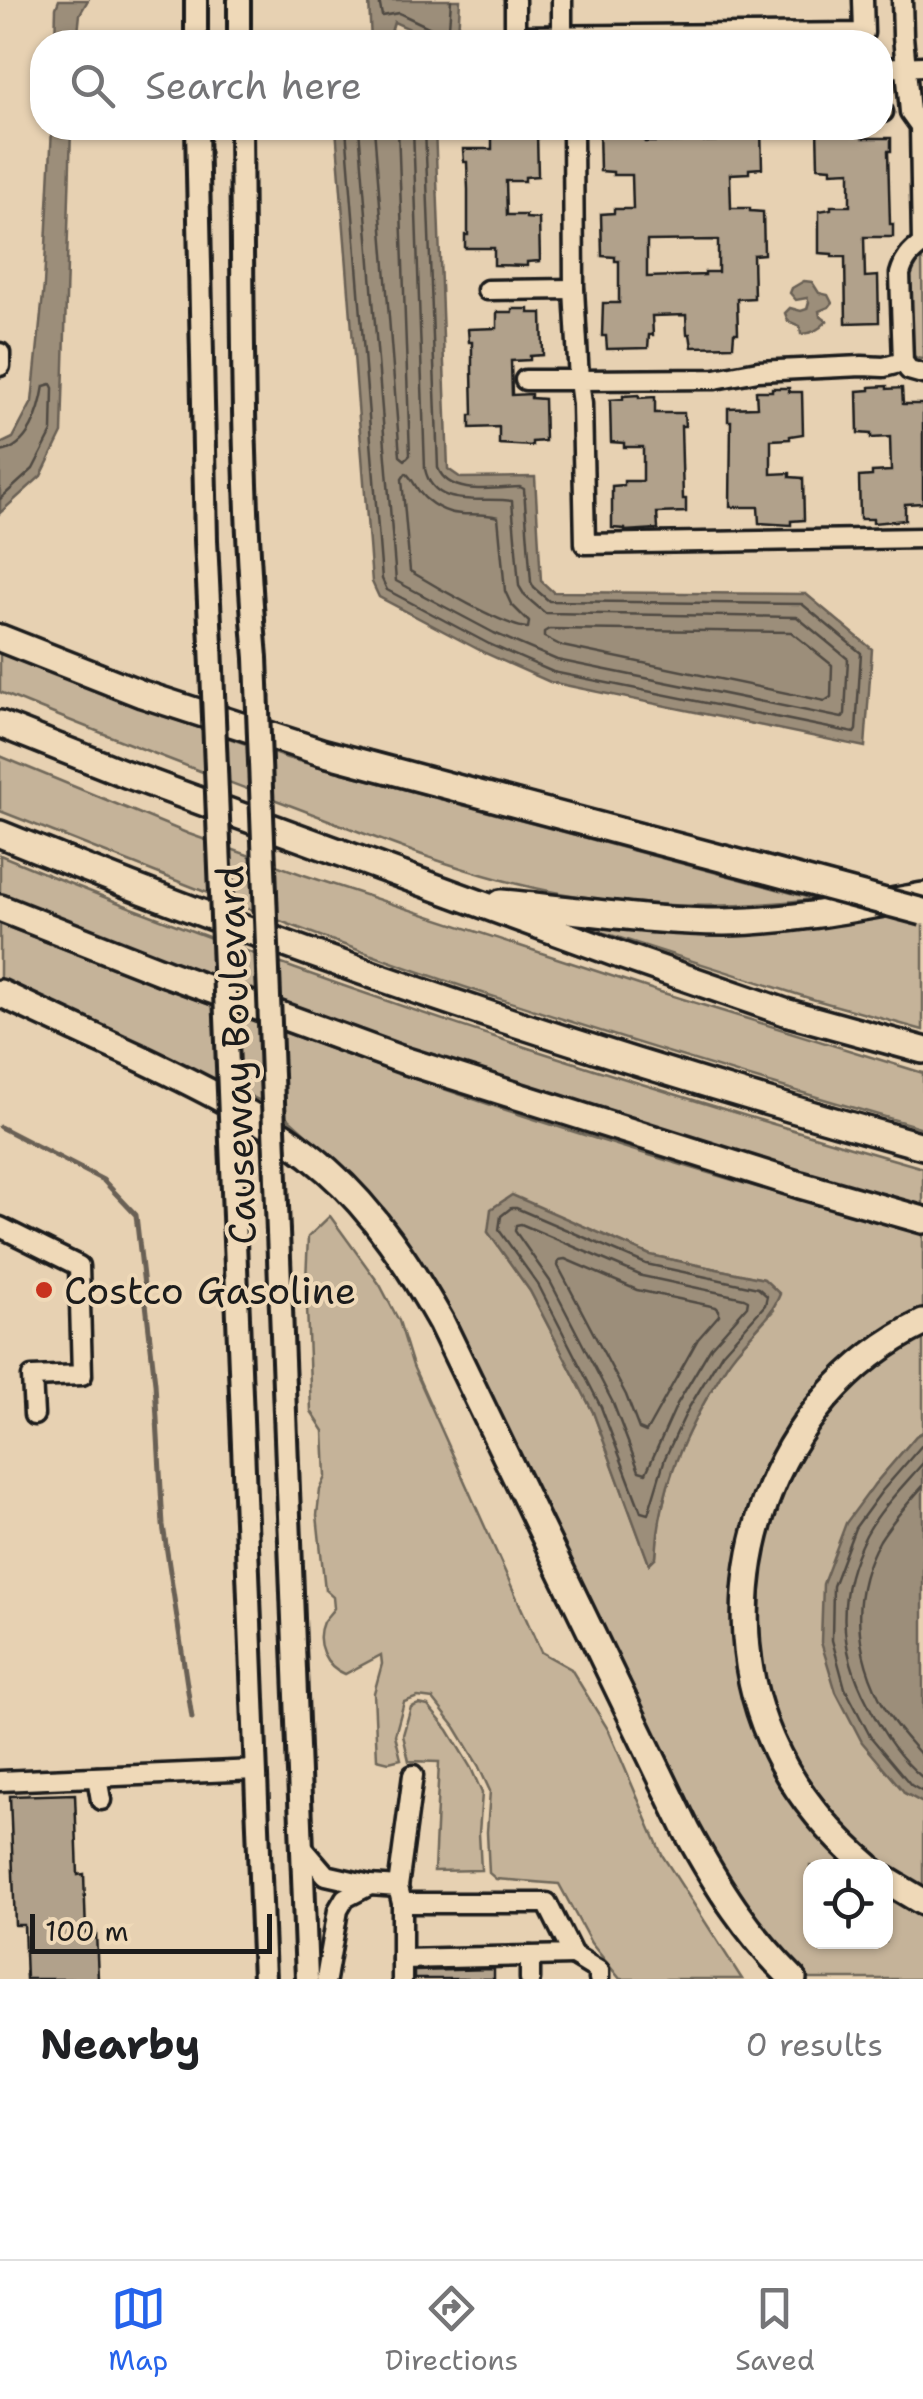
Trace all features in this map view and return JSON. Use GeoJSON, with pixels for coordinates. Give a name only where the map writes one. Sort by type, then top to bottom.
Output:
{"type":"FeatureCollection","features":[{"type":"Feature","properties":{"kind":"highway"},"geometry":{"type":"LineString","coordinates":[[0,638],[142,694],[321,752],[923,912]]}},
{"type":"Feature","properties":{"kind":"highway"},"geometry":{"type":"LineString","coordinates":[[0,724],[468,900],[785,1012],[923,1050]]}},
{"type":"Feature","properties":{"kind":"highway"},"geometry":{"type":"LineString","coordinates":[[0,834],[112,880],[435,996],[633,1062],[923,1146]]}},
{"type":"Feature","properties":{"kind":"highway"},"geometry":{"type":"LineString","coordinates":[[468,900],[722,922],[804,917],[923,896]]}},
{"type":"Feature","properties":{"kind":"highway"},"geometry":{"type":"LineString","coordinates":[[0,908],[400,1059],[923,1220]]}},
{"type":"Feature","properties":{"kind":"highway"},"geometry":{"type":"LineString","coordinates":[[0,993],[207,1090],[261,1120],[330,1172],[368,1214],[403,1258],[441,1322],[696,1847],[740,1920],[793,1979]]}},
{"type":"Feature","properties":{"kind":"highway"},"geometry":{"type":"LineString","coordinates":[[860,1859],[823,1824],[804,1799],[771,1740],[759,1707],[746,1643],[749,1558],[766,1495],[798,1434],[847,1375],[877,1350],[923,1323]]}},
{"type":"Feature","properties":{"kind":"highway"},"geometry":{"type":"LineString","coordinates":[[893,1884],[923,1902]]}},
{"type":"Feature","properties":{"kind":"main road"},"geometry":{"type":"LineString","coordinates":[[196,0],[196,30]]}},
{"type":"Feature","properties":{"kind":"main road"},"geometry":{"type":"LineString","coordinates":[[238,0],[239,30]]}},
{"type":"Feature","properties":{"kind":"main road","name":"Causeway Boulevard"},"geometry":{"type":"LineString","coordinates":[[197,140],[206,540],[264,1979]]}},
{"type":"Feature","properties":{"kind":"main road","name":"Causeway Boulevard"},"geometry":{"type":"LineString","coordinates":[[241,140],[246,446],[306,1979]]}},
{"type":"Feature","properties":{"kind":"street"},"geometry":{"type":"LineString","coordinates":[[515,0],[515,30]]}},
{"type":"Feature","properties":{"kind":"street"},"geometry":{"type":"LineString","coordinates":[[562,0],[562,30]]}},
{"type":"Feature","properties":{"kind":"street"},"geometry":{"type":"LineString","coordinates":[[863,0],[864,30]]}},
{"type":"Feature","properties":{"kind":"street"},"geometry":{"type":"LineString","coordinates":[[902,0],[903,36],[915,66],[910,112],[921,125],[922,245],[904,261],[900,274],[903,362],[909,370],[923,374]]}},
{"type":"Feature","properties":{"kind":"street"},"geometry":{"type":"LineString","coordinates":[[572,140],[585,544],[923,538]]}},
{"type":"Feature","properties":{"kind":"street"},"geometry":{"type":"LineString","coordinates":[[487,290],[574,289]]}},
{"type":"Feature","properties":{"kind":"street"},"geometry":{"type":"LineString","coordinates":[[0,353],[0,366]]}},
{"type":"Feature","properties":{"kind":"street"},"geometry":{"type":"LineString","coordinates":[[524,380],[715,379],[765,370],[884,367],[903,362]]}},
{"type":"Feature","properties":{"kind":"street"},"geometry":{"type":"LineString","coordinates":[[0,1227],[79,1266],[82,1375],[32,1378],[34,1415]]}},
{"type":"Feature","properties":{"kind":"street"},"geometry":{"type":"LineString","coordinates":[[0,1781],[256,1770]]}},
{"type":"Feature","properties":{"kind":"street"},"geometry":{"type":"LineString","coordinates":[[402,1979],[400,1895],[413,1775]]}},
{"type":"Feature","properties":{"kind":"street"},"geometry":{"type":"LineString","coordinates":[[98,1777],[101,1800]]}},
{"type":"Feature","properties":{"kind":"street"},"geometry":{"type":"LineString","coordinates":[[302,1847],[326,1874],[400,1895],[546,1903],[573,1955],[599,1972],[599,1979]]}},
{"type":"Feature","properties":{"kind":"street"},"geometry":{"type":"LineString","coordinates":[[326,1979],[338,1910],[345,1898],[370,1884]]}},
{"type":"Feature","properties":{"kind":"street"},"geometry":{"type":"LineString","coordinates":[[402,1958],[573,1955]]}},
{"type":"Feature","properties":{"kind":"street"},"geometry":{"type":"LineString","coordinates":[[530,1956],[530,1979]]}},
{"type":"Feature","properties":{"kind":"shaded area"},"geometry":{"type":"Polygon","coordinates":[[[922,259],[923,359],[910,350],[909,274],[913,264],[922,259]]]}},
{"type":"Feature","properties":{"kind":"shaded area"},"geometry":{"type":"Polygon","coordinates":[[[0,653],[287,758],[814,899],[720,906],[658,904],[565,894],[491,877],[383,841],[0,692],[0,653]]]}},
{"type":"Feature","properties":{"kind":"shaded area"},"geometry":{"type":"Polygon","coordinates":[[[0,756],[189,834],[304,875],[923,1073],[923,1128],[669,1053],[417,971],[0,811],[0,756]]]}},
{"type":"Feature","properties":{"kind":"shaded area"},"geometry":{"type":"Polygon","coordinates":[[[0,855],[227,944],[457,1025],[923,1168],[923,1210],[604,1114],[329,1021],[0,898],[0,855]]]}},
{"type":"Feature","properties":{"kind":"shaded area"},"geometry":{"type":"Polygon","coordinates":[[[923,907],[923,1030],[592,929],[758,932],[840,923],[923,907]]]}},
{"type":"Feature","properties":{"kind":"shaded area"},"geometry":{"type":"Polygon","coordinates":[[[0,924],[374,1065],[500,1108],[711,1174],[923,1234],[923,1313],[774,1459],[744,1681],[851,1859],[803,1859],[803,1949],[893,1949],[893,1894],[923,1911],[923,1979],[810,1979],[753,1915],[707,1842],[445,1299],[395,1224],[356,1179],[278,1109],[0,978],[0,924]],[[512,1196],[488,1232],[530,1291],[593,1412],[649,1563],[656,1557],[658,1524],[674,1462],[697,1414],[730,1358],[774,1310],[764,1279],[650,1255],[512,1196]]]}},
{"type":"Feature","properties":{"kind":"shaded area"},"geometry":{"type":"Polygon","coordinates":[[[330,1216],[380,1285],[399,1321],[413,1366],[541,1652],[571,1669],[609,1731],[662,1855],[742,1979],[620,1979],[591,1943],[559,1884],[496,1879],[489,1873],[490,1791],[455,1727],[433,1699],[418,1697],[404,1702],[395,1735],[401,1759],[377,1759],[374,1693],[381,1655],[345,1674],[327,1660],[320,1638],[323,1622],[334,1608],[333,1597],[325,1590],[317,1515],[326,1477],[324,1431],[311,1411],[306,1280],[308,1237],[330,1216]]]}},
{"type":"Feature","properties":{"kind":"shaded area"},"geometry":{"type":"Polygon","coordinates":[[[923,1332],[923,1432],[874,1485],[904,1793],[923,1803],[923,1891],[893,1873],[893,1859],[874,1859],[821,1806],[779,1735],[758,1663],[757,1563],[789,1465],[848,1386],[923,1332]]]}},
{"type":"Feature","properties":{"kind":"shaded area"},"geometry":{"type":"Polygon","coordinates":[[[428,1706],[448,1730],[482,1793],[481,1870],[434,1871],[439,1762],[409,1761],[403,1735],[411,1707],[428,1706]]]}},
{"type":"Feature","properties":{"kind":"water"},"geometry":{"type":"Polygon","coordinates":[[[59,0],[88,0],[80,14],[78,30],[55,30],[59,0]]]}},
{"type":"Feature","properties":{"kind":"water"},"geometry":{"type":"Polygon","coordinates":[[[369,0],[460,0],[458,30],[412,30],[394,22],[392,30],[370,30],[369,0]]]}},
{"type":"Feature","properties":{"kind":"water"},"geometry":{"type":"Polygon","coordinates":[[[51,140],[71,140],[62,433],[41,476],[0,513],[0,444],[13,438],[32,402],[44,285],[51,140]]]}},
{"type":"Feature","properties":{"kind":"water"},"geometry":{"type":"Polygon","coordinates":[[[337,140],[435,140],[448,469],[461,478],[535,477],[541,581],[553,592],[806,594],[872,649],[865,747],[550,682],[379,597],[372,582],[337,140]]]}},
{"type":"Feature","properties":{"kind":"water"},"geometry":{"type":"Polygon","coordinates":[[[804,281],[812,282],[832,303],[819,311],[827,321],[824,324],[801,334],[800,326],[788,321],[785,313],[790,308],[807,309],[807,298],[796,300],[790,293],[804,281]]]}},
{"type":"Feature","properties":{"kind":"water"},"geometry":{"type":"Polygon","coordinates":[[[512,1195],[650,1255],[764,1279],[780,1294],[765,1319],[727,1364],[690,1429],[667,1490],[656,1557],[649,1564],[593,1412],[530,1291],[488,1232],[491,1209],[512,1195]]]}},
{"type":"Feature","properties":{"kind":"water"},"geometry":{"type":"Polygon","coordinates":[[[923,1432],[923,1803],[905,1793],[862,1742],[836,1692],[821,1642],[823,1584],[846,1523],[874,1485],[923,1432]]]}},
{"type":"Feature","properties":{"kind":"building"},"geometry":{"type":"Polygon","coordinates":[[[492,140],[537,140],[538,176],[506,181],[507,215],[539,219],[540,261],[527,262],[527,266],[494,265],[494,248],[465,248],[468,190],[463,149],[492,149],[492,140]]]}},
{"type":"Feature","properties":{"kind":"building"},"geometry":{"type":"Polygon","coordinates":[[[599,140],[761,140],[762,168],[730,174],[731,208],[763,212],[764,254],[753,255],[754,298],[737,299],[738,333],[734,333],[733,346],[692,347],[686,315],[652,316],[653,335],[649,335],[648,348],[607,349],[606,336],[602,336],[603,303],[619,303],[619,261],[602,256],[601,214],[633,209],[632,175],[600,171],[599,140]],[[718,240],[647,241],[647,277],[718,272],[718,240]]]}},
{"type":"Feature","properties":{"kind":"building"},"geometry":{"type":"Polygon","coordinates":[[[817,140],[891,140],[888,151],[893,237],[864,237],[865,277],[878,276],[879,322],[846,323],[845,257],[819,253],[819,211],[831,206],[850,206],[850,171],[831,172],[831,168],[818,167],[817,140]]]}},
{"type":"Feature","properties":{"kind":"building"},"geometry":{"type":"Polygon","coordinates":[[[512,309],[542,313],[543,355],[511,361],[512,395],[531,394],[531,398],[544,399],[545,441],[532,442],[532,446],[499,444],[499,427],[470,428],[472,342],[468,329],[497,328],[497,312],[512,309]]]}},
{"type":"Feature","properties":{"kind":"building"},"geometry":{"type":"Polygon","coordinates":[[[772,388],[802,392],[803,434],[771,440],[771,474],[790,473],[790,477],[803,478],[804,520],[791,521],[791,525],[759,523],[758,507],[730,507],[728,408],[757,407],[756,391],[772,388]]]}},
{"type":"Feature","properties":{"kind":"building"},"geometry":{"type":"Polygon","coordinates":[[[902,388],[903,404],[923,404],[923,503],[905,504],[905,520],[873,523],[873,519],[860,519],[859,477],[891,471],[890,437],[871,438],[871,434],[858,433],[857,391],[902,388]]]}},
{"type":"Feature","properties":{"kind":"building"},"geometry":{"type":"Polygon","coordinates":[[[639,395],[655,397],[655,413],[684,413],[685,426],[681,426],[686,512],[657,513],[658,529],[625,531],[612,528],[612,486],[624,485],[624,481],[643,481],[643,447],[611,442],[610,400],[639,395]]]}},
{"type":"Feature","properties":{"kind":"building"},"geometry":{"type":"Polygon","coordinates":[[[75,1794],[78,1875],[84,1874],[86,1933],[96,1932],[98,1979],[26,1979],[24,1925],[15,1925],[10,1796],[75,1794]]]}},
{"type":"Feature","properties":{"kind":"building"},"geometry":{"type":"Polygon","coordinates":[[[494,1969],[494,1979],[414,1979],[414,1971],[494,1969]]]}},
{"type":"Feature","properties":{"kind":"waterway"},"geometry":{"type":"LineString","coordinates":[[0,1127],[103,1180],[136,1215],[155,1383],[163,1525],[192,1718]]}},
{"type":"Feature","properties":{"kind":"place","name":"Costco Gasoline"},"geometry":{"type":"Point","coordinates":[44,1290]}}]}
